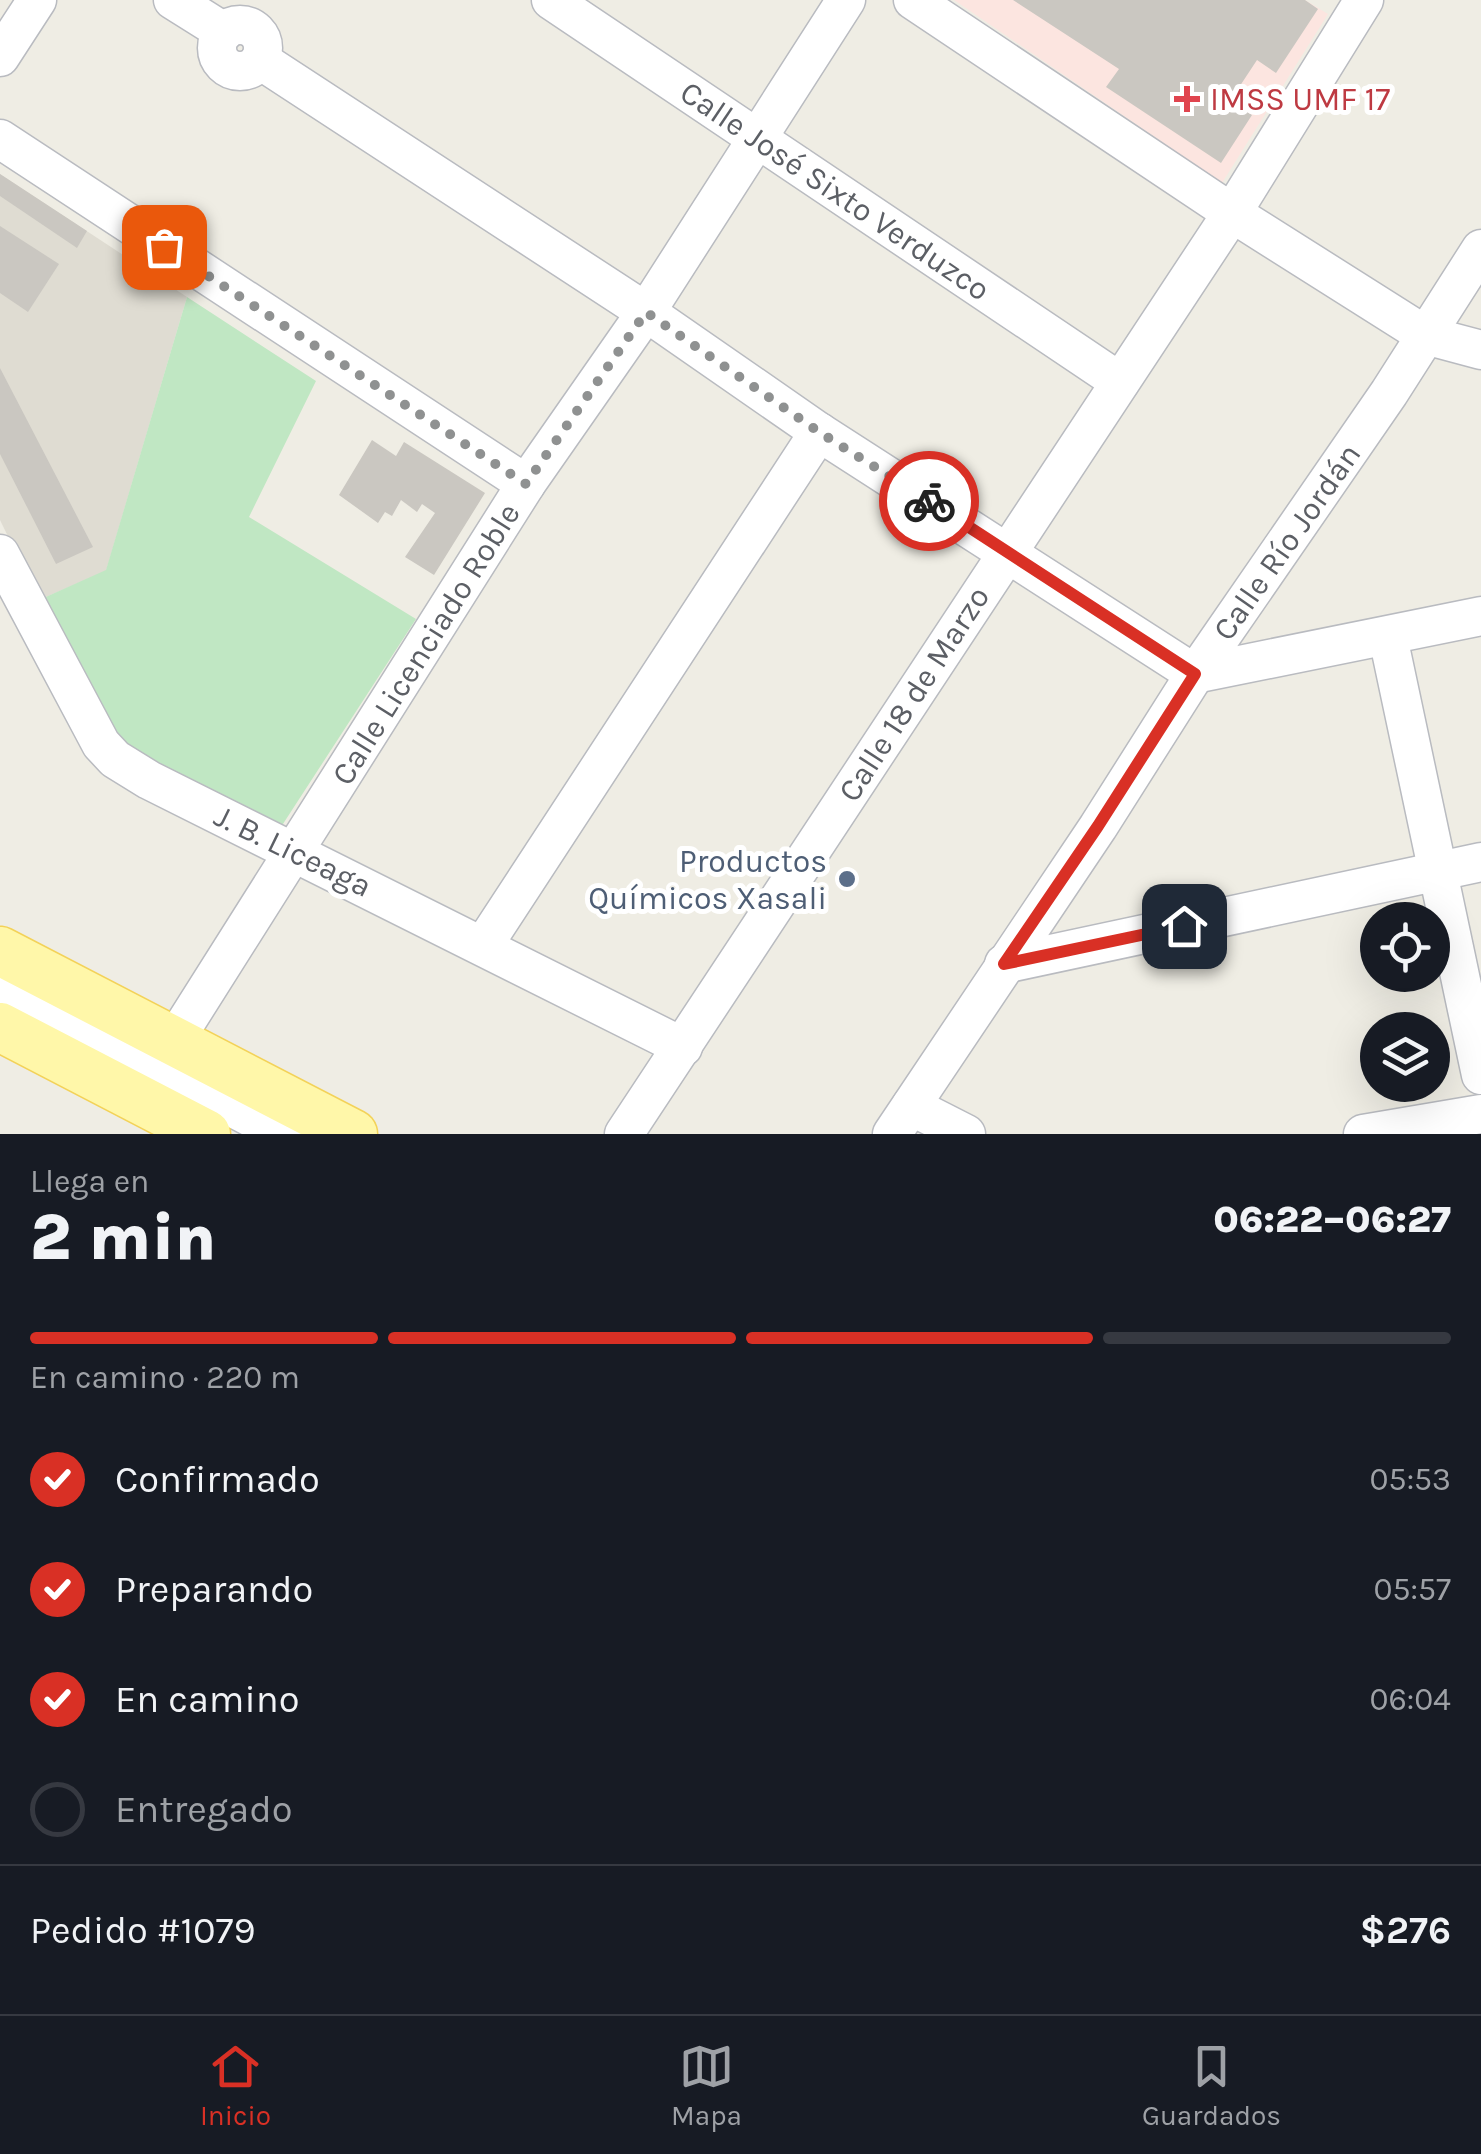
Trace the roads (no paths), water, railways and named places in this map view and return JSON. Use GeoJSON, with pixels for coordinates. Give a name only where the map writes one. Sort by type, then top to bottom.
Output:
{"type":"FeatureCollection","features":[{"type":"Feature","properties":{"kind":"main road"},"geometry":{"type":"LineString","coordinates":[[0,951],[353,1134]]}},
{"type":"Feature","properties":{"kind":"main road"},"geometry":{"type":"LineString","coordinates":[[0,1027],[206,1134]]}},
{"type":"Feature","properties":{"kind":"street"},"geometry":{"type":"LineString","coordinates":[[0,57],[37,0]]}},
{"type":"Feature","properties":{"kind":"street"},"geometry":{"type":"LineString","coordinates":[[172,0],[224,32],[218,47],[223,63],[230,68],[246,70],[260,60],[646,312],[819,432],[1195,674],[1481,616]]}},
{"type":"Feature","properties":{"kind":"street","name":"Calle José Sixto Verduzco"},"geometry":{"type":"LineString","coordinates":[[551,0],[1120,382]]}},
{"type":"Feature","properties":{"kind":"street","name":"Calle Licenciado Roble"},"geometry":{"type":"LineString","coordinates":[[174,1041],[526,484],[646,312],[846,0]]}},
{"type":"Feature","properties":{"kind":"street"},"geometry":{"type":"LineString","coordinates":[[913,0],[1425,336],[1481,350]]}},
{"type":"Feature","properties":{"kind":"street","name":"Calle 18 de Marzo"},"geometry":{"type":"LineString","coordinates":[[624,1134],[1232,212],[1361,1]]}},
{"type":"Feature","properties":{"kind":"street"},"geometry":{"type":"LineString","coordinates":[[0,139],[526,484]]}},
{"type":"Feature","properties":{"kind":"street","name":"Calle Río Jordán"},"geometry":{"type":"LineString","coordinates":[[902,1120],[1195,674],[1390,394],[1481,249]]}},
{"type":"Feature","properties":{"kind":"street"},"geometry":{"type":"LineString","coordinates":[[483,946],[819,432]]}},
{"type":"Feature","properties":{"kind":"street","name":"J. B. Liceaga"},"geometry":{"type":"LineString","coordinates":[[0,554],[83,714],[101,744],[116,759],[149,780],[683,1047]]}},
{"type":"Feature","properties":{"kind":"street"},"geometry":{"type":"LineString","coordinates":[[1388,637],[1481,1075]]}},
{"type":"Feature","properties":{"kind":"street"},"geometry":{"type":"LineString","coordinates":[[1004,964],[1481,862]]}},
{"type":"Feature","properties":{"kind":"street"},"geometry":{"type":"LineString","coordinates":[[0,986],[283,1134]]}},
{"type":"Feature","properties":{"kind":"street"},"geometry":{"type":"LineString","coordinates":[[0,1008],[244,1134]]}},
{"type":"Feature","properties":{"kind":"street"},"geometry":{"type":"LineString","coordinates":[[1363,1134],[1481,1114]]}},
{"type":"Feature","properties":{"kind":"street"},"geometry":{"type":"LineString","coordinates":[[902,1120],[966,1134]]}},
{"type":"Feature","properties":{"kind":"place","name":"IMSS UMF 17"},"geometry":{"type":"Point","coordinates":[1187,99]}},
{"type":"Feature","properties":{"kind":"place","name":"Productos Químicos Xasali"},"geometry":{"type":"Point","coordinates":[847,879]}}]}
